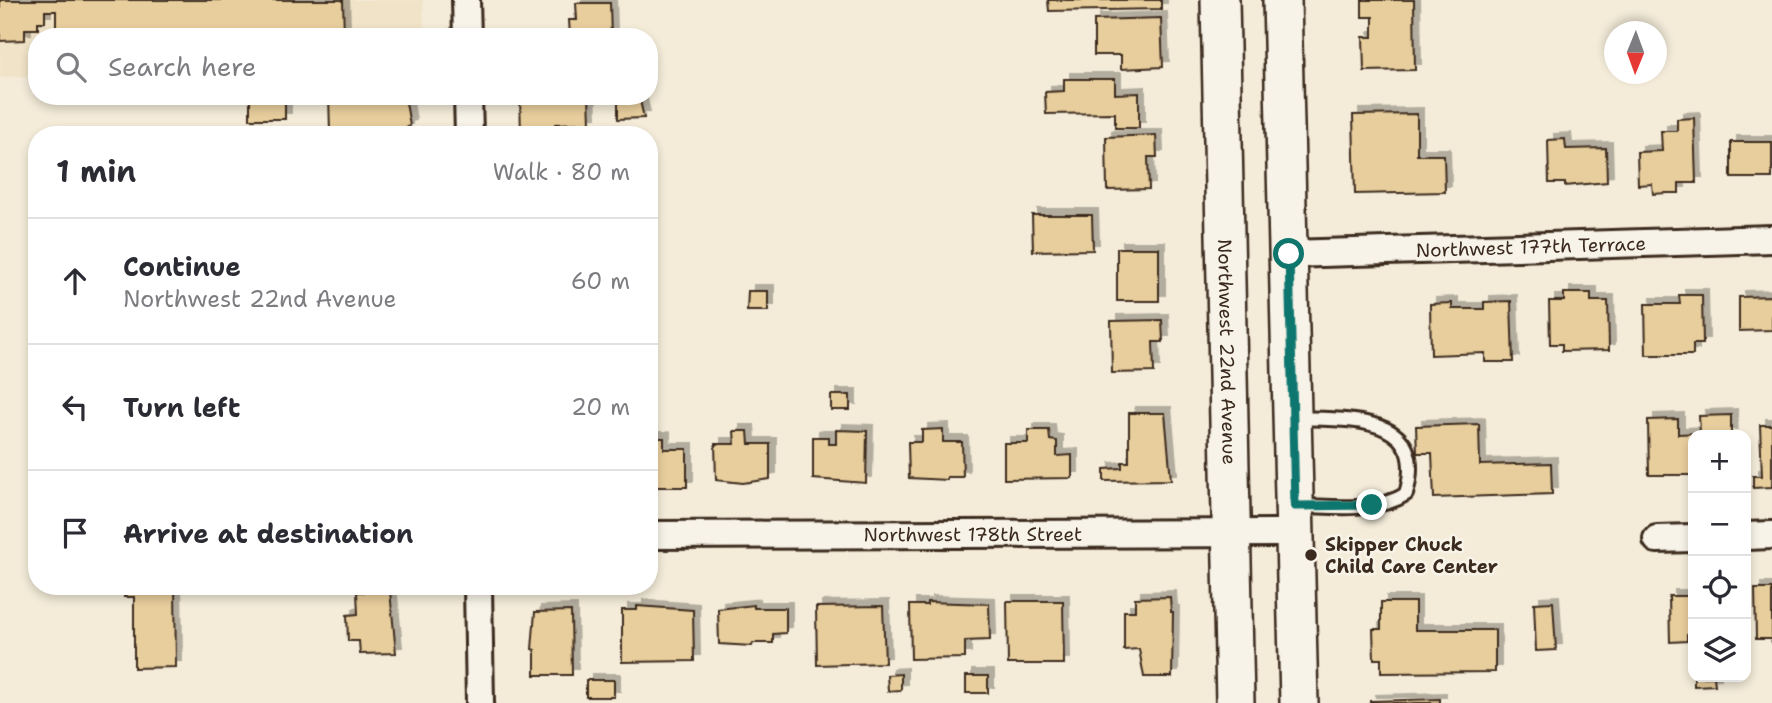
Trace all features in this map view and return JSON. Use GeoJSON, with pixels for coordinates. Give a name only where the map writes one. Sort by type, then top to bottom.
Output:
{"type":"FeatureCollection","features":[{"type":"Feature","properties":{"kind":"main road","name":"Northwest 22nd Avenue"},"geometry":{"type":"LineString","coordinates":[[1220,0],[1235,703]]}},
{"type":"Feature","properties":{"kind":"main road"},"geometry":{"type":"LineString","coordinates":[[1282,0],[1299,703]]}},
{"type":"Feature","properties":{"kind":"street"},"geometry":{"type":"LineString","coordinates":[[466,0],[467,28]]}},
{"type":"Feature","properties":{"kind":"street"},"geometry":{"type":"LineString","coordinates":[[468,105],[469,126]]}},
{"type":"Feature","properties":{"kind":"street","name":"Northwest 177th Terrace"},"geometry":{"type":"LineString","coordinates":[[1289,254],[1772,239]]}},
{"type":"Feature","properties":{"kind":"street","name":"Northwest 178th Street"},"geometry":{"type":"LineString","coordinates":[[658,535],[1232,534],[1295,520]]}},
{"type":"Feature","properties":{"kind":"street"},"geometry":{"type":"LineString","coordinates":[[1751,536],[1772,535]]}},
{"type":"Feature","properties":{"kind":"street"},"geometry":{"type":"LineString","coordinates":[[1657,538],[1688,538]]}},
{"type":"Feature","properties":{"kind":"street"},"geometry":{"type":"LineString","coordinates":[[478,595],[480,703]]}},
{"type":"Feature","properties":{"kind":"lane"},"geometry":{"type":"LineString","coordinates":[[1293,418],[1362,420],[1398,435],[1409,451],[1411,476],[1406,494],[1395,501],[1295,520]]}},
{"type":"Feature","properties":{"kind":"shaded area"},"geometry":{"type":"Polygon","coordinates":[[[0,0],[423,0],[424,28],[28,28],[28,76],[0,77],[0,0]]]}},
{"type":"Feature","properties":{"kind":"building"},"geometry":{"type":"Polygon","coordinates":[[[0,0],[343,0],[344,28],[56,28],[56,11],[45,11],[45,22],[38,22],[38,28],[25,29],[25,40],[0,41],[0,0]]]}},
{"type":"Feature","properties":{"kind":"building"},"geometry":{"type":"Polygon","coordinates":[[[1048,0],[1161,0],[1161,9],[1049,11],[1048,0]]]}},
{"type":"Feature","properties":{"kind":"building"},"geometry":{"type":"Polygon","coordinates":[[[1362,0],[1414,0],[1415,70],[1364,71],[1363,37],[1373,37],[1373,17],[1362,17],[1362,0]]]}},
{"type":"Feature","properties":{"kind":"building"},"geometry":{"type":"Polygon","coordinates":[[[576,3],[610,3],[611,28],[569,28],[569,20],[577,20],[576,3]]]}},
{"type":"Feature","properties":{"kind":"building"},"geometry":{"type":"Polygon","coordinates":[[[1161,18],[1163,67],[1121,69],[1121,55],[1094,55],[1094,20],[1161,18]]]}},
{"type":"Feature","properties":{"kind":"building"},"geometry":{"type":"Polygon","coordinates":[[[1064,79],[1115,79],[1115,94],[1139,93],[1139,128],[1115,128],[1115,113],[1046,114],[1045,92],[1064,91],[1064,79]]]}},
{"type":"Feature","properties":{"kind":"building"},"geometry":{"type":"Polygon","coordinates":[[[250,105],[285,105],[285,119],[250,119],[250,105]]]}},
{"type":"Feature","properties":{"kind":"building"},"geometry":{"type":"Polygon","coordinates":[[[329,105],[406,105],[410,126],[330,126],[329,105]]]}},
{"type":"Feature","properties":{"kind":"building"},"geometry":{"type":"Polygon","coordinates":[[[520,105],[589,105],[590,123],[521,126],[520,105]]]}},
{"type":"Feature","properties":{"kind":"building"},"geometry":{"type":"Polygon","coordinates":[[[618,105],[641,105],[644,118],[618,119],[618,105]]]}},
{"type":"Feature","properties":{"kind":"building"},"geometry":{"type":"Polygon","coordinates":[[[1417,114],[1417,155],[1444,155],[1445,192],[1355,194],[1353,115],[1417,114]]]}},
{"type":"Feature","properties":{"kind":"building"},"geometry":{"type":"Polygon","coordinates":[[[1694,118],[1696,183],[1679,183],[1679,193],[1653,194],[1652,184],[1638,185],[1637,152],[1662,151],[1661,131],[1677,131],[1677,119],[1694,118]]]}},
{"type":"Feature","properties":{"kind":"building"},"geometry":{"type":"Polygon","coordinates":[[[1156,135],[1157,157],[1148,157],[1149,189],[1107,190],[1106,137],[1156,135]]]}},
{"type":"Feature","properties":{"kind":"building"},"geometry":{"type":"Polygon","coordinates":[[[1565,139],[1566,149],[1606,148],[1607,182],[1565,186],[1565,183],[1549,183],[1548,140],[1565,139]]]}},
{"type":"Feature","properties":{"kind":"building"},"geometry":{"type":"Polygon","coordinates":[[[1731,142],[1772,142],[1772,178],[1731,178],[1731,142]]]}},
{"type":"Feature","properties":{"kind":"building"},"geometry":{"type":"Polygon","coordinates":[[[1032,215],[1092,215],[1093,250],[1033,251],[1032,215]]]}},
{"type":"Feature","properties":{"kind":"building"},"geometry":{"type":"Polygon","coordinates":[[[1117,248],[1159,248],[1159,301],[1117,301],[1117,248]]]}},
{"type":"Feature","properties":{"kind":"building"},"geometry":{"type":"Polygon","coordinates":[[[748,291],[768,291],[768,311],[747,311],[748,291]]]}},
{"type":"Feature","properties":{"kind":"building"},"geometry":{"type":"Polygon","coordinates":[[[1564,293],[1591,293],[1591,301],[1608,301],[1609,350],[1562,351],[1562,344],[1550,344],[1549,301],[1564,301],[1564,293]]]}},
{"type":"Feature","properties":{"kind":"building"},"geometry":{"type":"Polygon","coordinates":[[[1679,295],[1702,295],[1703,344],[1693,344],[1693,355],[1646,355],[1645,304],[1680,304],[1679,295]]]}},
{"type":"Feature","properties":{"kind":"building"},"geometry":{"type":"Polygon","coordinates":[[[1772,296],[1772,330],[1739,331],[1739,297],[1772,296]]]}},
{"type":"Feature","properties":{"kind":"building"},"geometry":{"type":"Polygon","coordinates":[[[1511,301],[1513,362],[1485,362],[1485,353],[1431,355],[1430,304],[1452,303],[1452,309],[1484,309],[1484,302],[1511,301]]]}},
{"type":"Feature","properties":{"kind":"building"},"geometry":{"type":"Polygon","coordinates":[[[1162,320],[1163,342],[1153,342],[1154,372],[1112,373],[1111,321],[1162,320]]]}},
{"type":"Feature","properties":{"kind":"building"},"geometry":{"type":"Polygon","coordinates":[[[831,395],[850,395],[850,410],[831,410],[831,395]]]}},
{"type":"Feature","properties":{"kind":"building"},"geometry":{"type":"Polygon","coordinates":[[[1129,413],[1165,413],[1171,480],[1104,481],[1104,469],[1122,468],[1122,462],[1129,462],[1129,413]]]}},
{"type":"Feature","properties":{"kind":"building"},"geometry":{"type":"Polygon","coordinates":[[[1731,415],[1731,430],[1700,430],[1699,416],[1731,415]]]}},
{"type":"Feature","properties":{"kind":"building"},"geometry":{"type":"Polygon","coordinates":[[[1678,419],[1678,434],[1688,434],[1688,475],[1649,475],[1648,420],[1678,419]]]}},
{"type":"Feature","properties":{"kind":"building"},"geometry":{"type":"Polygon","coordinates":[[[1479,424],[1480,465],[1551,463],[1552,494],[1434,498],[1432,453],[1417,453],[1416,426],[1479,424]]]}},
{"type":"Feature","properties":{"kind":"building"},"geometry":{"type":"Polygon","coordinates":[[[1760,425],[1772,425],[1772,487],[1753,488],[1753,476],[1762,476],[1760,425]]]}},
{"type":"Feature","properties":{"kind":"building"},"geometry":{"type":"Polygon","coordinates":[[[943,429],[943,442],[962,442],[963,477],[947,477],[947,480],[909,478],[908,442],[922,442],[922,430],[943,429]]]}},
{"type":"Feature","properties":{"kind":"building"},"geometry":{"type":"Polygon","coordinates":[[[836,430],[867,431],[866,483],[813,479],[813,437],[829,437],[829,444],[836,444],[836,430]]]}},
{"type":"Feature","properties":{"kind":"building"},"geometry":{"type":"Polygon","coordinates":[[[1028,430],[1049,430],[1050,440],[1057,441],[1057,456],[1072,455],[1072,478],[1004,479],[1004,443],[1028,443],[1028,430]]]}},
{"type":"Feature","properties":{"kind":"building"},"geometry":{"type":"Polygon","coordinates":[[[734,431],[748,431],[749,444],[770,444],[770,479],[743,483],[716,480],[715,444],[735,444],[734,431]]]}},
{"type":"Feature","properties":{"kind":"building"},"geometry":{"type":"Polygon","coordinates":[[[658,438],[664,438],[664,449],[687,449],[687,487],[658,487],[658,438]]]}},
{"type":"Feature","properties":{"kind":"building"},"geometry":{"type":"Polygon","coordinates":[[[1755,589],[1772,589],[1772,644],[1771,639],[1756,639],[1755,589]]]}},
{"type":"Feature","properties":{"kind":"building"},"geometry":{"type":"Polygon","coordinates":[[[175,595],[176,667],[134,668],[134,597],[124,597],[175,595]]]}},
{"type":"Feature","properties":{"kind":"building"},"geometry":{"type":"Polygon","coordinates":[[[357,595],[390,595],[396,653],[360,654],[359,641],[348,641],[347,615],[358,614],[357,595]]]}},
{"type":"Feature","properties":{"kind":"building"},"geometry":{"type":"Polygon","coordinates":[[[1669,596],[1688,596],[1687,641],[1670,642],[1669,596]]]}},
{"type":"Feature","properties":{"kind":"building"},"geometry":{"type":"Polygon","coordinates":[[[1170,597],[1173,612],[1172,677],[1144,677],[1139,649],[1124,650],[1124,611],[1135,611],[1135,598],[1170,597]]]}},
{"type":"Feature","properties":{"kind":"building"},"geometry":{"type":"Polygon","coordinates":[[[1007,601],[1063,601],[1064,664],[1008,664],[1007,601]]]}},
{"type":"Feature","properties":{"kind":"building"},"geometry":{"type":"Polygon","coordinates":[[[927,602],[989,604],[990,640],[965,641],[965,658],[911,659],[910,605],[927,605],[927,602]]]}},
{"type":"Feature","properties":{"kind":"building"},"geometry":{"type":"Polygon","coordinates":[[[1381,602],[1415,602],[1415,630],[1495,630],[1495,672],[1381,673],[1381,659],[1374,659],[1373,629],[1381,629],[1381,602]]]}},
{"type":"Feature","properties":{"kind":"building"},"geometry":{"type":"Polygon","coordinates":[[[1553,602],[1556,650],[1536,651],[1534,603],[1553,602]]]}},
{"type":"Feature","properties":{"kind":"building"},"geometry":{"type":"Polygon","coordinates":[[[754,605],[754,608],[786,608],[786,633],[773,634],[773,643],[753,643],[752,646],[719,644],[718,609],[754,605]]]}},
{"type":"Feature","properties":{"kind":"building"},"geometry":{"type":"Polygon","coordinates":[[[637,606],[693,610],[694,661],[622,662],[622,610],[637,610],[637,606]]]}},
{"type":"Feature","properties":{"kind":"building"},"geometry":{"type":"Polygon","coordinates":[[[883,606],[885,663],[817,665],[816,607],[883,606]]]}},
{"type":"Feature","properties":{"kind":"building"},"geometry":{"type":"Polygon","coordinates":[[[571,611],[572,675],[535,675],[535,650],[532,649],[535,612],[571,611]]]}},
{"type":"Feature","properties":{"kind":"building"},"geometry":{"type":"Polygon","coordinates":[[[901,674],[901,690],[888,691],[887,675],[901,674]]]}},
{"type":"Feature","properties":{"kind":"building"},"geometry":{"type":"Polygon","coordinates":[[[966,676],[988,676],[988,693],[966,693],[966,676]]]}},
{"type":"Feature","properties":{"kind":"building"},"geometry":{"type":"Polygon","coordinates":[[[586,680],[614,680],[614,697],[586,697],[586,680]]]}},
{"type":"Feature","properties":{"kind":"building"},"geometry":{"type":"Polygon","coordinates":[[[1694,682],[1715,682],[1715,685],[1694,686],[1694,682]]]}},
{"type":"Feature","properties":{"kind":"building"},"geometry":{"type":"Polygon","coordinates":[[[1440,699],[1440,703],[1370,703],[1370,701],[1440,699]]]}},
{"type":"Feature","properties":{"kind":"place","name":"Skipper Chuck Child Care Center"},"geometry":{"type":"Point","coordinates":[1311,555]}},
{"type":"Feature","properties":{"kind":"route"},"geometry":{"type":"LineString","coordinates":[[1289,254],[1295,506],[1372,505]]}}]}
